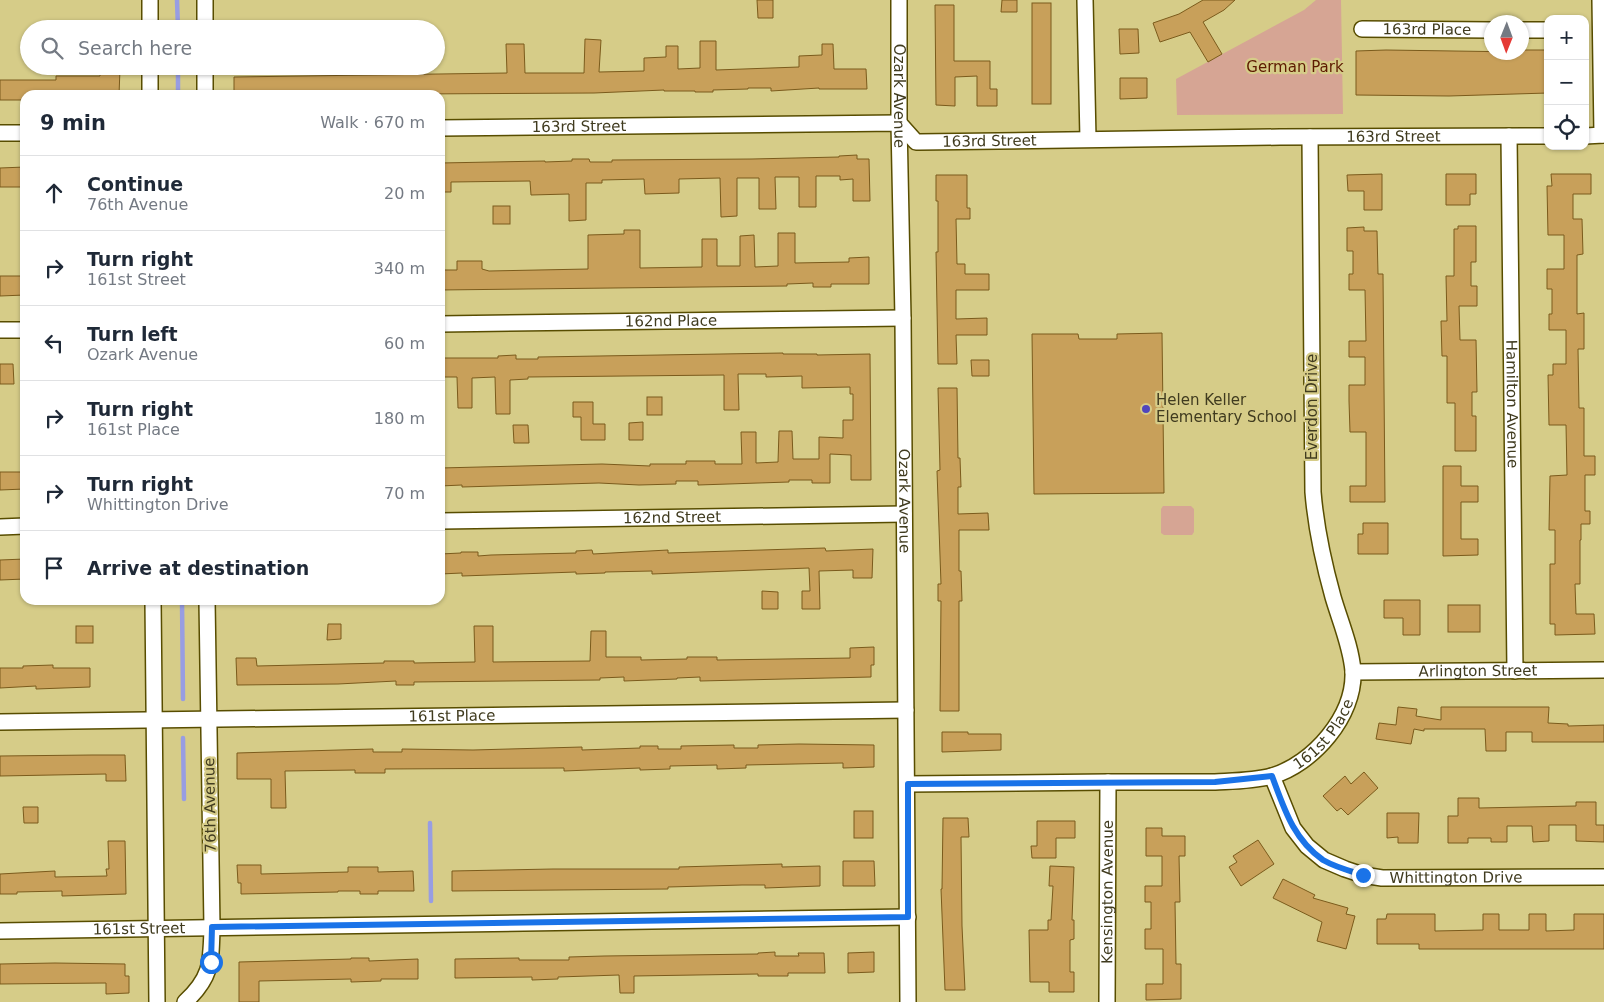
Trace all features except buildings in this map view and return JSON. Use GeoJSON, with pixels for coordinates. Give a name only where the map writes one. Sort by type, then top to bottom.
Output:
{"type":"FeatureCollection","features":[{"type":"Feature","properties":{"kind":"street"},"geometry":{"type":"LineString","coordinates":[[150,0],[150,20]]}},
{"type":"Feature","properties":{"kind":"street"},"geometry":{"type":"LineString","coordinates":[[205,0],[205,20]]}},
{"type":"Feature","properties":{"kind":"street","name":"Ozark Avenue"},"geometry":{"type":"LineString","coordinates":[[898,0],[908,784],[908,1002]]}},
{"type":"Feature","properties":{"kind":"street"},"geometry":{"type":"LineString","coordinates":[[1084,0],[1088,139]]}},
{"type":"Feature","properties":{"kind":"street"},"geometry":{"type":"LineString","coordinates":[[1589,136],[1603,136],[1596,30],[1600,0]]}},
{"type":"Feature","properties":{"kind":"street","name":"163rd Place"},"geometry":{"type":"LineString","coordinates":[[1362,29],[1484,30]]}},
{"type":"Feature","properties":{"kind":"street"},"geometry":{"type":"LineString","coordinates":[[1529,30],[1544,30]]}},
{"type":"Feature","properties":{"kind":"street"},"geometry":{"type":"LineString","coordinates":[[150,75],[150,90]]}},
{"type":"Feature","properties":{"kind":"street"},"geometry":{"type":"LineString","coordinates":[[205,75],[205,90]]}},
{"type":"Feature","properties":{"kind":"street","name":"163rd Street"},"geometry":{"type":"LineString","coordinates":[[445,128],[899,123],[916,142],[1544,136]]}},
{"type":"Feature","properties":{"kind":"street"},"geometry":{"type":"LineString","coordinates":[[0,134],[20,133]]}},
{"type":"Feature","properties":{"kind":"street","name":"Hamilton Avenue"},"geometry":{"type":"LineString","coordinates":[[1509,136],[1515,671]]}},
{"type":"Feature","properties":{"kind":"street","name":"Everdon Drive"},"geometry":{"type":"LineString","coordinates":[[1310,137],[1314,509],[1323,562],[1353,672]]}},
{"type":"Feature","properties":{"kind":"street","name":"162nd Place"},"geometry":{"type":"LineString","coordinates":[[445,324],[903,318]]}},
{"type":"Feature","properties":{"kind":"street"},"geometry":{"type":"LineString","coordinates":[[0,330],[20,330]]}},
{"type":"Feature","properties":{"kind":"street","name":"162nd Street"},"geometry":{"type":"LineString","coordinates":[[445,521],[904,514]]}},
{"type":"Feature","properties":{"kind":"street"},"geometry":{"type":"LineString","coordinates":[[0,526],[20,526]]}},
{"type":"Feature","properties":{"kind":"street"},"geometry":{"type":"LineString","coordinates":[[153,605],[157,1002]]}},
{"type":"Feature","properties":{"kind":"street","name":"76th Avenue"},"geometry":{"type":"LineString","coordinates":[[186,1002],[202,985],[211,962],[207,605]]}},
{"type":"Feature","properties":{"kind":"street","name":"Arlington Street"},"geometry":{"type":"LineString","coordinates":[[1353,672],[1604,670]]}},
{"type":"Feature","properties":{"kind":"street","name":"161st Place"},"geometry":{"type":"LineString","coordinates":[[908,784],[1215,782],[1272,776],[1301,762],[1330,734],[1344,713],[1350,695],[1353,672]]}},
{"type":"Feature","properties":{"kind":"street","name":"161st Place"},"geometry":{"type":"LineString","coordinates":[[0,722],[906,710]]}},
{"type":"Feature","properties":{"kind":"street","name":"Whittington Drive"},"geometry":{"type":"LineString","coordinates":[[1272,776],[1293,828],[1307,846],[1324,860],[1363,875],[1382,878],[1604,878]]}},
{"type":"Feature","properties":{"kind":"street","name":"Kensington Avenue"},"geometry":{"type":"LineString","coordinates":[[1107,1002],[1108,782]]}},
{"type":"Feature","properties":{"kind":"street","name":"161st Street"},"geometry":{"type":"LineString","coordinates":[[0,930],[908,917]]}},
{"type":"Feature","properties":{"kind":"green space","name":"German Park"},"geometry":{"type":"Polygon","coordinates":[[[1316,0],[1341,0],[1343,114],[1177,115],[1176,79],[1304,10],[1316,0]]]}},
{"type":"Feature","properties":{"kind":"green space"},"geometry":{"type":"Polygon","coordinates":[[[1163,506],[1191,506],[1194,509],[1194,532],[1192,535],[1164,535],[1161,533],[1161,509],[1163,506]]]}},
{"type":"Feature","properties":{"kind":"waterway"},"geometry":{"type":"LineString","coordinates":[[177,0],[178,20]]}},
{"type":"Feature","properties":{"kind":"waterway"},"geometry":{"type":"LineString","coordinates":[[178,75],[178,90]]}},
{"type":"Feature","properties":{"kind":"waterway"},"geometry":{"type":"LineString","coordinates":[[182,605],[183,699]]}},
{"type":"Feature","properties":{"kind":"waterway"},"geometry":{"type":"LineString","coordinates":[[183,738],[184,799]]}},
{"type":"Feature","properties":{"kind":"waterway"},"geometry":{"type":"LineString","coordinates":[[430,823],[431,901]]}},
{"type":"Feature","properties":{"kind":"place","name":"Helen Keller Elementary School"},"geometry":{"type":"Point","coordinates":[1146,409]}},
{"type":"Feature","properties":{"kind":"route"},"geometry":{"type":"LineString","coordinates":[[211,962],[212,927],[908,917],[908,784],[1232,782],[1272,776],[1285,812],[1293,828],[1307,846],[1324,860],[1345,870],[1363,875]]}}]}
